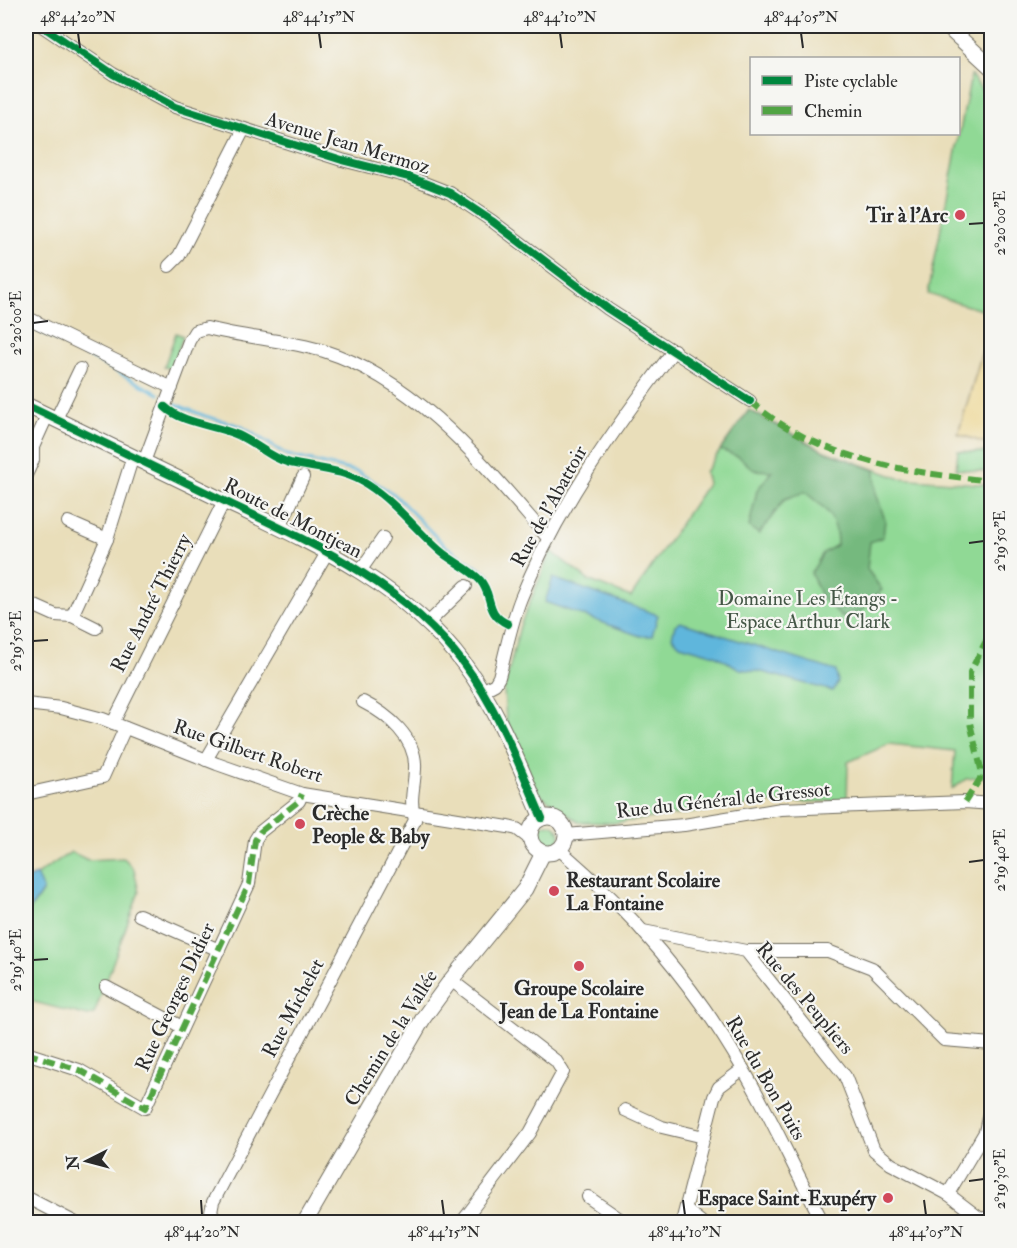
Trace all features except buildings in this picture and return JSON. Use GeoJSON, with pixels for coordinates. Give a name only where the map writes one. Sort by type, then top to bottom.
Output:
{"type":"FeatureCollection","features":[{"type":"Feature","properties":{"kind":"street","name":"Avenue Jean Mermoz"},"geometry":{"type":"LineString","coordinates":[[42,26],[113,74],[175,107],[342,160],[409,177],[450,193],[492,221],[608,309],[750,401]]}},
{"type":"Feature","properties":{"kind":"street"},"geometry":{"type":"LineString","coordinates":[[952,26],[953,32],[992,68]]}},
{"type":"Feature","properties":{"kind":"street"},"geometry":{"type":"LineString","coordinates":[[169,266],[179,256],[244,129]]}},
{"type":"Feature","properties":{"kind":"street"},"geometry":{"type":"LineString","coordinates":[[26,317],[172,388]]}},
{"type":"Feature","properties":{"kind":"street"},"geometry":{"type":"LineString","coordinates":[[72,616],[172,388],[189,341],[195,331],[200,328],[324,352],[389,381],[443,425],[495,477],[549,538]]}},
{"type":"Feature","properties":{"kind":"street","name":"Rue de l'Abattoir"},"geometry":{"type":"LineString","coordinates":[[482,692],[495,684],[499,677],[521,598],[549,538],[620,421],[674,350]]}},
{"type":"Feature","properties":{"kind":"street"},"geometry":{"type":"LineString","coordinates":[[26,475],[33,460],[33,447],[80,369]]}},
{"type":"Feature","properties":{"kind":"street","name":"Route de Montjean"},"geometry":{"type":"LineString","coordinates":[[26,405],[328,551],[360,571],[428,623],[463,662],[482,692],[542,818]]}},
{"type":"Feature","properties":{"kind":"street"},"geometry":{"type":"LineString","coordinates":[[280,527],[303,477]]}},
{"type":"Feature","properties":{"kind":"street","name":"Rue André Thierry"},"geometry":{"type":"LineString","coordinates":[[113,723],[224,501]]}},
{"type":"Feature","properties":{"kind":"street"},"geometry":{"type":"LineString","coordinates":[[68,522],[107,539]]}},
{"type":"Feature","properties":{"kind":"street"},"geometry":{"type":"LineString","coordinates":[[360,571],[383,538]]}},
{"type":"Feature","properties":{"kind":"street"},"geometry":{"type":"LineString","coordinates":[[206,760],[328,551]]}},
{"type":"Feature","properties":{"kind":"street"},"geometry":{"type":"LineString","coordinates":[[428,623],[466,586]]}},
{"type":"Feature","properties":{"kind":"street"},"geometry":{"type":"LineString","coordinates":[[26,602],[55,615],[72,616],[96,628]]}},
{"type":"Feature","properties":{"kind":"street","name":"Rue Michelet"},"geometry":{"type":"LineString","coordinates":[[218,1222],[211,1212],[213,1202],[415,820],[410,805],[415,767],[412,752],[400,731],[386,714],[363,702]]}},
{"type":"Feature","properties":{"kind":"street","name":"Rue Gilbert Robert"},"geometry":{"type":"LineString","coordinates":[[26,704],[77,711],[302,794],[517,829],[530,839]]}},
{"type":"Feature","properties":{"kind":"street"},"geometry":{"type":"LineString","coordinates":[[26,794],[103,777],[125,728]]}},
{"type":"Feature","properties":{"kind":"street","name":"Rue Georges Didier"},"geometry":{"type":"LineString","coordinates":[[26,1053],[79,1070],[145,1108],[249,884],[255,840],[260,832],[299,801],[302,794]]}},
{"type":"Feature","properties":{"kind":"street","name":"Rue du Général de Gressot"},"geometry":{"type":"LineString","coordinates":[[566,835],[684,825],[781,809],[966,802],[992,804]]}},
{"type":"Feature","properties":{"kind":"street"},"geometry":{"type":"LineString","coordinates":[[542,818],[558,820],[566,835],[560,850],[543,854],[535,849],[530,839],[532,826],[542,818]]}},
{"type":"Feature","properties":{"kind":"street"},"geometry":{"type":"LineString","coordinates":[[560,850],[643,931]]}},
{"type":"Feature","properties":{"kind":"street","name":"Chemin de la Vallée"},"geometry":{"type":"LineString","coordinates":[[305,1222],[424,1017],[532,880],[543,854]]}},
{"type":"Feature","properties":{"kind":"street"},"geometry":{"type":"LineString","coordinates":[[139,915],[219,950]]}},
{"type":"Feature","properties":{"kind":"street","name":"Rue des Peupliers"},"geometry":{"type":"LineString","coordinates":[[643,931],[746,951],[845,1076],[874,1150],[891,1164],[948,1194],[984,1220]]}},
{"type":"Feature","properties":{"kind":"street","name":"Rue du Bon Puits"},"geometry":{"type":"LineString","coordinates":[[643,931],[719,1029],[743,1069],[823,1222]]}},
{"type":"Feature","properties":{"kind":"street"},"geometry":{"type":"LineString","coordinates":[[746,951],[828,951],[872,968],[944,1040],[992,1044]]}},
{"type":"Feature","properties":{"kind":"street"},"geometry":{"type":"LineString","coordinates":[[451,980],[556,1061],[563,1072],[530,1133],[462,1222]]}},
{"type":"Feature","properties":{"kind":"street"},"geometry":{"type":"LineString","coordinates":[[106,987],[182,1027]]}},
{"type":"Feature","properties":{"kind":"street"},"geometry":{"type":"LineString","coordinates":[[682,1222],[714,1097],[719,1087],[743,1069]]}},
{"type":"Feature","properties":{"kind":"street"},"geometry":{"type":"LineString","coordinates":[[948,1194],[985,1132],[992,1098]]}},
{"type":"Feature","properties":{"kind":"street"},"geometry":{"type":"LineString","coordinates":[[625,1110],[662,1127],[704,1137]]}},
{"type":"Feature","properties":{"kind":"street"},"geometry":{"type":"LineString","coordinates":[[26,1197],[74,1222]]}},
{"type":"Feature","properties":{"kind":"street"},"geometry":{"type":"LineString","coordinates":[[588,1197],[624,1222]]}},
{"type":"Feature","properties":{"kind":"street"},"geometry":{"type":"LineString","coordinates":[[686,1210],[701,1222]]}},
{"type":"Feature","properties":{"kind":"green space","name":"Tir à l'Arc"},"geometry":{"type":"Polygon","coordinates":[[[971,75],[991,102],[991,313],[928,294],[971,75]]]}},
{"type":"Feature","properties":{"kind":"green space"},"geometry":{"type":"Polygon","coordinates":[[[176,333],[183,336],[172,369],[164,367],[176,333]]]}},
{"type":"Feature","properties":{"kind":"green space","name":"Domaine Les Étangs - Espace Arthur Clark"},"geometry":{"type":"Polygon","coordinates":[[[749,410],[824,451],[899,478],[991,485],[991,776],[966,779],[952,789],[955,751],[889,744],[848,762],[847,801],[768,803],[613,823],[579,822],[538,793],[506,721],[504,690],[520,626],[551,551],[588,580],[631,597],[708,483],[705,472],[749,410]]]}},
{"type":"Feature","properties":{"kind":"green space"},"geometry":{"type":"Polygon","coordinates":[[[749,410],[824,451],[875,470],[876,493],[885,520],[883,537],[870,542],[867,569],[882,590],[861,611],[841,617],[821,596],[811,573],[823,553],[837,545],[835,527],[829,514],[805,492],[785,499],[759,534],[749,527],[757,490],[772,471],[754,470],[739,457],[720,450],[749,410]]]}},
{"type":"Feature","properties":{"kind":"green space"},"geometry":{"type":"Polygon","coordinates":[[[958,451],[991,453],[989,472],[956,469],[958,451]]]}},
{"type":"Feature","properties":{"kind":"green space"},"geometry":{"type":"Polygon","coordinates":[[[548,824],[557,827],[560,836],[557,845],[548,848],[539,845],[536,836],[539,827],[548,824]]]}},
{"type":"Feature","properties":{"kind":"green space"},"geometry":{"type":"Polygon","coordinates":[[[71,852],[88,860],[124,858],[134,869],[139,892],[94,1014],[88,1016],[26,1000],[26,916],[43,891],[36,875],[71,852]]]}},
{"type":"Feature","properties":{"kind":"sand"},"geometry":{"type":"Polygon","coordinates":[[[984,346],[991,348],[991,445],[958,434],[984,346]]]}},
{"type":"Feature","properties":{"kind":"water"},"geometry":{"type":"Polygon","coordinates":[[[553,578],[658,615],[652,636],[640,636],[545,602],[553,578]]]}},
{"type":"Feature","properties":{"kind":"water"},"geometry":{"type":"Polygon","coordinates":[[[680,622],[836,671],[838,682],[833,691],[762,672],[740,669],[715,655],[680,645],[672,637],[675,625],[680,622]]]}},
{"type":"Feature","properties":{"kind":"water"},"geometry":{"type":"Polygon","coordinates":[[[36,875],[43,890],[26,916],[26,879],[36,875]]]}},
{"type":"Feature","properties":{"kind":"waterway"},"geometry":{"type":"LineString","coordinates":[[26,324],[159,394]]}},
{"type":"Feature","properties":{"kind":"waterway"},"geometry":{"type":"LineString","coordinates":[[175,404],[205,416],[241,426],[287,455],[358,472],[394,494],[444,545],[489,575]]}},
{"type":"Feature","properties":{"kind":"marked path"},"geometry":{"type":"LineString","coordinates":[[750,401],[777,421],[805,437],[864,460],[927,473],[992,481]]}},
{"type":"Feature","properties":{"kind":"marked path"},"geometry":{"type":"LineString","coordinates":[[965,802],[980,779],[981,769],[970,723],[970,672],[992,629]]}},
{"type":"Feature","properties":{"kind":"marked path"},"geometry":{"type":"LineString","coordinates":[[26,1053],[79,1070],[145,1108],[249,884],[255,840],[260,832],[299,801],[302,794]]}},
{"type":"Feature","properties":{"kind":"cycle path"},"geometry":{"type":"LineString","coordinates":[[42,26],[113,74],[175,107],[342,160],[409,177],[450,193],[492,221],[608,309],[750,401]]}},
{"type":"Feature","properties":{"kind":"cycle path"},"geometry":{"type":"LineString","coordinates":[[26,405],[321,549],[354,567],[413,610],[440,635],[476,681],[508,739],[542,818]]}},
{"type":"Feature","properties":{"kind":"cycle path"},"geometry":{"type":"LineString","coordinates":[[165,407],[181,417],[238,435],[283,461],[330,470],[368,485],[396,508],[439,550],[480,580],[495,615],[508,624]]}},
{"type":"Feature","properties":{"kind":"place","name":"Tir à l'Arc"},"geometry":{"type":"Point","coordinates":[960,215]}},
{"type":"Feature","properties":{"kind":"place","name":"Crèche People & Baby"},"geometry":{"type":"Point","coordinates":[300,824]}},
{"type":"Feature","properties":{"kind":"place","name":"Restaurant Scolaire La Fontaine"},"geometry":{"type":"Point","coordinates":[554,891]}},
{"type":"Feature","properties":{"kind":"place","name":"Groupe Scolaire Jean de La Fontaine"},"geometry":{"type":"Point","coordinates":[579,966]}},
{"type":"Feature","properties":{"kind":"place","name":"Espace Saint-Exupéry"},"geometry":{"type":"Point","coordinates":[888,1198]}}]}
